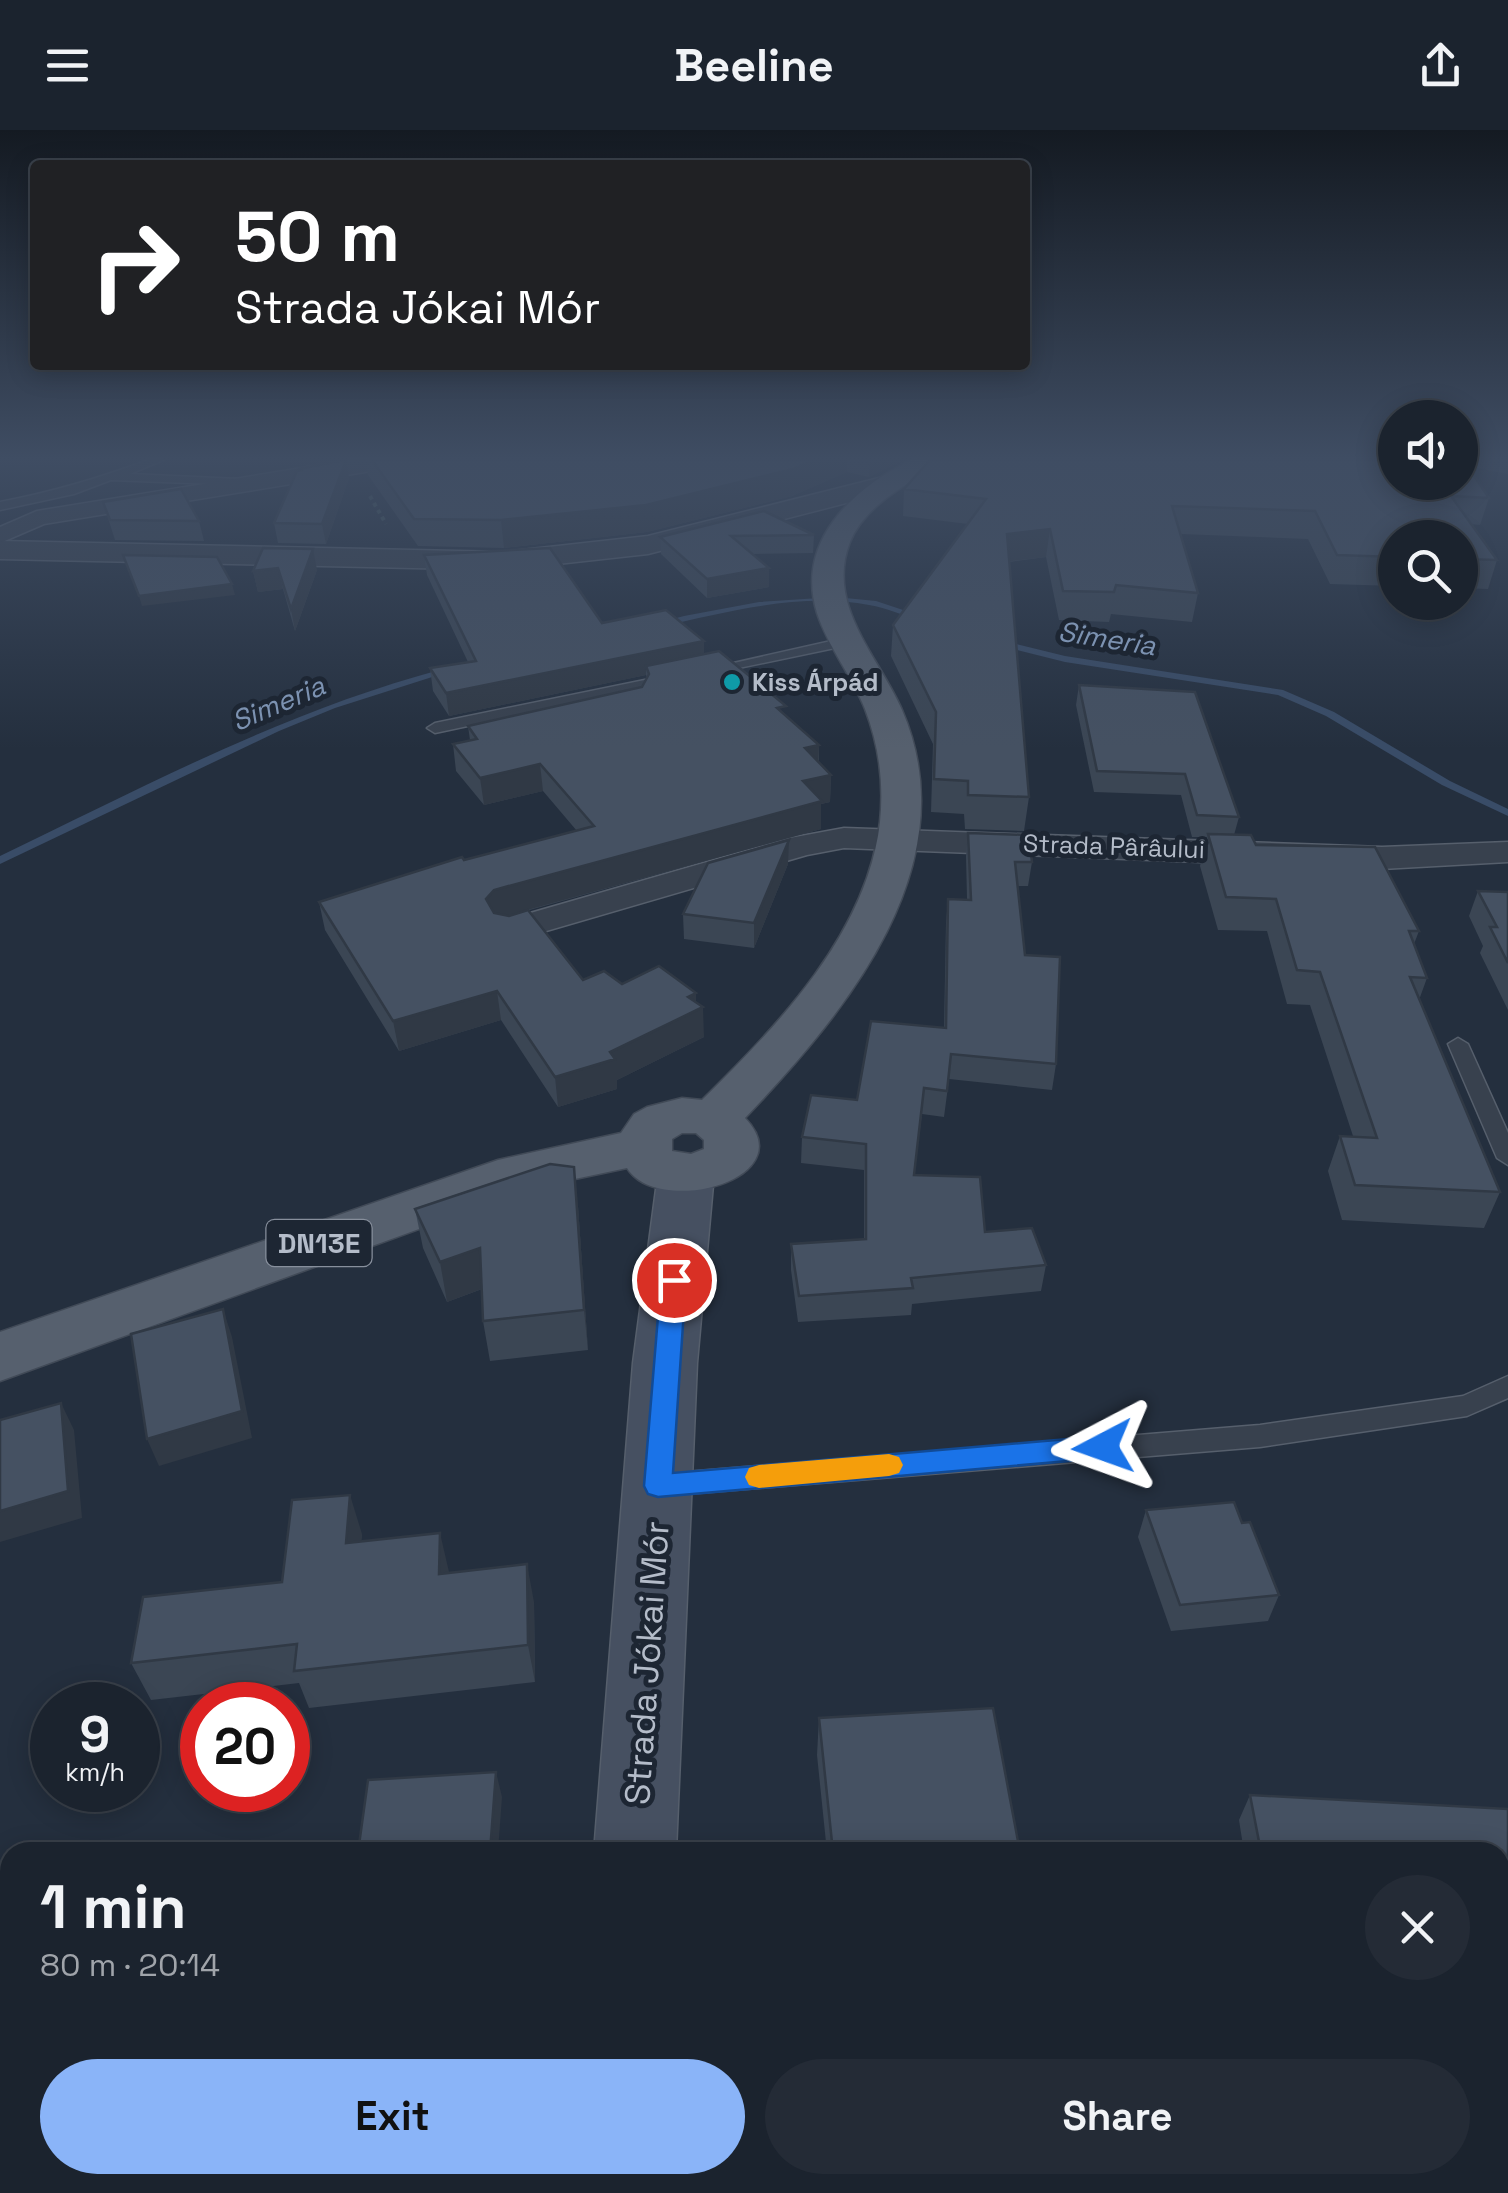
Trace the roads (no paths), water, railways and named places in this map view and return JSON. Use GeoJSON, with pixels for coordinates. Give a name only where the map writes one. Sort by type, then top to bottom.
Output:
{"type":"FeatureCollection","features":[{"type":"Feature","properties":{"kind":"main road"},"geometry":{"type":"LineString","coordinates":[[681,1147],[828,988],[859,940],[884,886],[899,837],[902,793],[894,743],[878,698],[837,616],[826,571],[830,556]]}},
{"type":"Feature","properties":{"kind":"main road","name":"DN13E"},"geometry":{"type":"LineString","coordinates":[[0,1357],[518,1173],[581,1157],[681,1147]]}},
{"type":"Feature","properties":{"kind":"main road","name":"Strada Jókai Mór"},"geometry":{"type":"LineString","coordinates":[[636,1842],[681,1147]]}},
{"type":"Feature","properties":{"kind":"street"},"geometry":{"type":"LineString","coordinates":[[233,556],[504,561],[558,556]]}},
{"type":"Feature","properties":{"kind":"street","name":"Strada Pârâului"},"geometry":{"type":"LineString","coordinates":[[512,930],[802,845],[844,838],[899,837],[1382,858],[1504,852]]}},
{"type":"Feature","properties":{"kind":"lane"},"geometry":{"type":"LineString","coordinates":[[435,728],[632,687],[837,616]]}},
{"type":"Feature","properties":{"kind":"lane"},"geometry":{"type":"LineString","coordinates":[[632,687],[640,698],[637,706]]}},
{"type":"Feature","properties":{"kind":"lane"},"geometry":{"type":"LineString","coordinates":[[1458,1044],[1508,1158]]}},
{"type":"Feature","properties":{"kind":"lane"},"geometry":{"type":"LineString","coordinates":[[658,1486],[1260,1436],[1467,1406],[1508,1386]]}},
{"type":"Feature","properties":{"kind":"waterway","name":"Simeria"},"geometry":{"type":"LineString","coordinates":[[659,624],[734,608],[835,599],[869,602],[922,618]]}},
{"type":"Feature","properties":{"kind":"waterway","name":"Simeria"},"geometry":{"type":"LineString","coordinates":[[1000,643],[1065,659],[1280,692],[1330,714],[1446,783],[1508,813]]}},
{"type":"Feature","properties":{"kind":"waterway","name":"Simeria"},"geometry":{"type":"LineString","coordinates":[[0,860],[275,729],[388,686],[446,671]]}},
{"type":"Feature","properties":{"kind":"place","name":"Kiss Árpád"},"geometry":{"type":"Point","coordinates":[732,682]}}]}
